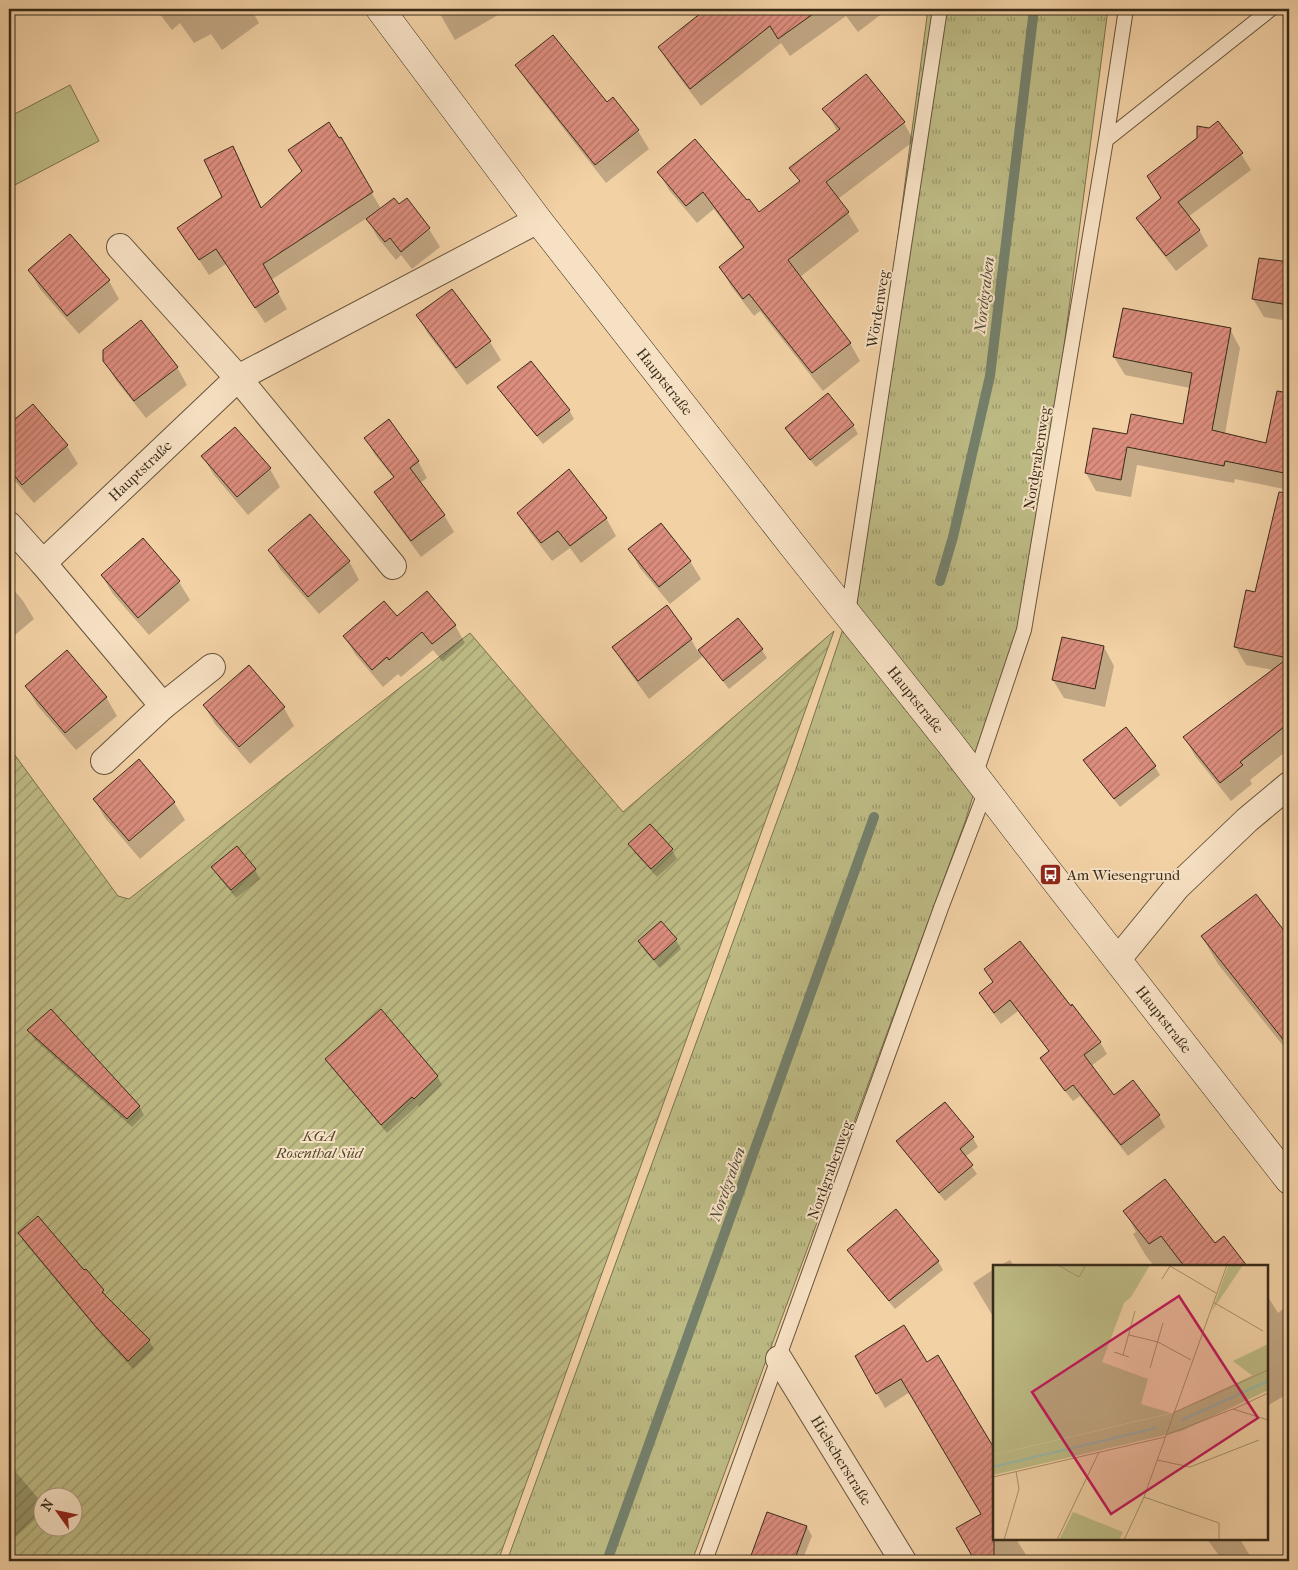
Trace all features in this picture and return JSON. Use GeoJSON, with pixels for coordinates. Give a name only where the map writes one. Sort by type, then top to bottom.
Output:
{"type":"FeatureCollection","features":[{"type":"Feature","properties":{"kind":"main road","name":"Hauptstraße"},"geometry":{"type":"LineString","coordinates":[[380,9],[538,220],[1289,1180]]}},
{"type":"Feature","properties":{"kind":"street","name":"Hauptstraße"},"geometry":{"type":"LineString","coordinates":[[43,563],[238,378],[538,220]]}},
{"type":"Feature","properties":{"kind":"street"},"geometry":{"type":"LineString","coordinates":[[120,247],[238,378],[393,566]]}},
{"type":"Feature","properties":{"kind":"street"},"geometry":{"type":"LineString","coordinates":[[9,526],[43,563],[163,706]]}},
{"type":"Feature","properties":{"kind":"street"},"geometry":{"type":"LineString","coordinates":[[104,761],[163,706],[212,667]]}},
{"type":"Feature","properties":{"kind":"street"},"geometry":{"type":"LineString","coordinates":[[1118,959],[1177,887],[1247,820],[1289,785]]}},
{"type":"Feature","properties":{"kind":"street","name":"Hielscherstraße"},"geometry":{"type":"LineString","coordinates":[[779,1359],[903,1561]]}},
{"type":"Feature","properties":{"kind":"lane","name":"Wördenweg"},"geometry":{"type":"LineString","coordinates":[[848,614],[940,9]]}},
{"type":"Feature","properties":{"kind":"lane","name":"Nordgrabenweg"},"geometry":{"type":"LineString","coordinates":[[705,1561],[941,908],[980,783],[1024,630],[1126,9]]}},
{"type":"Feature","properties":{"kind":"lane"},"geometry":{"type":"LineString","coordinates":[[1106,140],[1271,9]]}},
{"type":"Feature","properties":{"kind":"green space"},"geometry":{"type":"Polygon","coordinates":[[[928,9],[1108,9],[1037,554],[1024,630],[965,822],[692,1561],[507,1561],[796,769],[848,614],[928,9]]]}},
{"type":"Feature","properties":{"kind":"green space"},"geometry":{"type":"Polygon","coordinates":[[[70,85],[99,141],[9,188],[9,117],[70,85]]]}},
{"type":"Feature","properties":{"kind":"green space","name":"KGA Rosenthal Süd"},"geometry":{"type":"Polygon","coordinates":[[[834,631],[498,1561],[9,1561],[9,747],[118,896],[129,899],[470,633],[623,812],[834,631]]]}},
{"type":"Feature","properties":{"kind":"building"},"geometry":{"type":"Polygon","coordinates":[[[706,9],[820,9],[778,39],[770,26],[690,89],[658,47],[706,9]]]}},
{"type":"Feature","properties":{"kind":"building"},"geometry":{"type":"Polygon","coordinates":[[[553,35],[607,102],[613,97],[639,130],[595,165],[515,65],[553,35]]]}},
{"type":"Feature","properties":{"kind":"building"},"geometry":{"type":"Polygon","coordinates":[[[866,74],[905,122],[826,182],[849,212],[788,260],[851,343],[812,373],[749,294],[743,299],[719,267],[744,247],[703,192],[686,206],[657,172],[695,139],[759,212],[800,181],[789,168],[840,129],[822,109],[866,74]]]}},
{"type":"Feature","properties":{"kind":"building"},"geometry":{"type":"Polygon","coordinates":[[[1218,121],[1243,153],[1178,202],[1200,230],[1166,256],[1136,218],[1161,198],[1147,176],[1197,138],[1197,126],[1209,128],[1218,121]]]}},
{"type":"Feature","properties":{"kind":"building"},"geometry":{"type":"Polygon","coordinates":[[[329,122],[339,138],[341,137],[373,192],[263,264],[279,292],[255,308],[216,249],[199,260],[177,228],[222,197],[204,160],[233,146],[261,208],[302,171],[288,150],[329,122]]]}},
{"type":"Feature","properties":{"kind":"building"},"geometry":{"type":"Polygon","coordinates":[[[394,198],[399,204],[407,198],[430,228],[401,252],[390,238],[385,242],[366,219],[394,198]]]}},
{"type":"Feature","properties":{"kind":"building"},"geometry":{"type":"Polygon","coordinates":[[[70,234],[110,280],[67,316],[28,270],[70,234]]]}},
{"type":"Feature","properties":{"kind":"building"},"geometry":{"type":"Polygon","coordinates":[[[1259,258],[1289,262],[1289,305],[1252,299],[1259,258]]]}},
{"type":"Feature","properties":{"kind":"building"},"geometry":{"type":"Polygon","coordinates":[[[452,289],[491,341],[456,368],[416,315],[452,289]]]}},
{"type":"Feature","properties":{"kind":"building"},"geometry":{"type":"Polygon","coordinates":[[[1123,308],[1231,328],[1212,430],[1266,443],[1277,391],[1289,393],[1289,474],[1225,461],[1224,466],[1127,447],[1121,480],[1085,473],[1093,428],[1127,434],[1131,414],[1183,424],[1192,373],[1113,357],[1123,308]]]}},
{"type":"Feature","properties":{"kind":"building"},"geometry":{"type":"Polygon","coordinates":[[[141,320],[178,367],[134,401],[103,361],[103,350],[141,320]]]}},
{"type":"Feature","properties":{"kind":"building"},"geometry":{"type":"Polygon","coordinates":[[[531,361],[570,410],[537,436],[497,387],[531,361]]]}},
{"type":"Feature","properties":{"kind":"building"},"geometry":{"type":"Polygon","coordinates":[[[828,393],[854,425],[810,460],[785,428],[828,393]]]}},
{"type":"Feature","properties":{"kind":"building"},"geometry":{"type":"Polygon","coordinates":[[[33,404],[68,445],[22,485],[9,469],[9,424],[33,404]]]}},
{"type":"Feature","properties":{"kind":"building"},"geometry":{"type":"Polygon","coordinates":[[[389,419],[419,461],[410,468],[445,515],[411,541],[374,492],[394,477],[364,438],[389,419]]]}},
{"type":"Feature","properties":{"kind":"building"},"geometry":{"type":"Polygon","coordinates":[[[235,427],[271,468],[237,497],[201,456],[235,427]]]}},
{"type":"Feature","properties":{"kind":"building"},"geometry":{"type":"Polygon","coordinates":[[[569,469],[607,518],[570,546],[558,531],[541,543],[517,513],[569,469]]]}},
{"type":"Feature","properties":{"kind":"building"},"geometry":{"type":"Polygon","coordinates":[[[1279,492],[1289,493],[1289,658],[1284,700],[1289,708],[1289,723],[1240,762],[1243,765],[1220,783],[1183,737],[1288,658],[1234,647],[1246,590],[1255,592],[1279,492]]]}},
{"type":"Feature","properties":{"kind":"building"},"geometry":{"type":"Polygon","coordinates":[[[310,514],[350,561],[308,597],[268,550],[310,514]]]}},
{"type":"Feature","properties":{"kind":"building"},"geometry":{"type":"Polygon","coordinates":[[[661,523],[691,561],[659,587],[628,549],[661,523]]]}},
{"type":"Feature","properties":{"kind":"building"},"geometry":{"type":"Polygon","coordinates":[[[143,538],[180,581],[138,618],[101,575],[143,538]]]}},
{"type":"Feature","properties":{"kind":"building"},"geometry":{"type":"Polygon","coordinates":[[[427,591],[456,625],[432,644],[422,632],[389,660],[387,657],[372,670],[343,636],[384,601],[397,616],[427,591]]]}},
{"type":"Feature","properties":{"kind":"building"},"geometry":{"type":"Polygon","coordinates":[[[667,605],[692,639],[638,681],[612,647],[667,605]]]}},
{"type":"Feature","properties":{"kind":"building"},"geometry":{"type":"Polygon","coordinates":[[[738,618],[763,649],[723,681],[698,650],[738,618]]]}},
{"type":"Feature","properties":{"kind":"building"},"geometry":{"type":"Polygon","coordinates":[[[1062,637],[1104,646],[1095,689],[1052,680],[1062,637]]]}},
{"type":"Feature","properties":{"kind":"building"},"geometry":{"type":"Polygon","coordinates":[[[67,650],[107,697],[65,733],[25,686],[67,650]]]}},
{"type":"Feature","properties":{"kind":"building"},"geometry":{"type":"Polygon","coordinates":[[[249,665],[285,707],[239,747],[203,705],[249,665]]]}},
{"type":"Feature","properties":{"kind":"building"},"geometry":{"type":"Polygon","coordinates":[[[1126,727],[1156,766],[1114,799],[1083,760],[1126,727]]]}},
{"type":"Feature","properties":{"kind":"building"},"geometry":{"type":"Polygon","coordinates":[[[139,759],[175,802],[129,841],[93,799],[139,759]]]}},
{"type":"Feature","properties":{"kind":"building"},"geometry":{"type":"Polygon","coordinates":[[[650,824],[673,849],[651,869],[628,844],[650,824]]]}},
{"type":"Feature","properties":{"kind":"building"},"geometry":{"type":"Polygon","coordinates":[[[237,846],[256,869],[231,890],[211,867],[237,846]]]}},
{"type":"Feature","properties":{"kind":"building"},"geometry":{"type":"Polygon","coordinates":[[[1256,894],[1289,937],[1289,1047],[1201,936],[1256,894]]]}},
{"type":"Feature","properties":{"kind":"building"},"geometry":{"type":"Polygon","coordinates":[[[661,921],[677,939],[654,960],[638,941],[661,921]]]}},
{"type":"Feature","properties":{"kind":"building"},"geometry":{"type":"Polygon","coordinates":[[[1020,941],[1101,1042],[1084,1055],[1114,1095],[1133,1080],[1160,1115],[1121,1145],[1073,1085],[1065,1091],[1040,1058],[1049,1051],[1010,1000],[994,1013],[979,993],[993,982],[984,969],[1020,941]]]}},
{"type":"Feature","properties":{"kind":"building"},"geometry":{"type":"Polygon","coordinates":[[[51,1009],[140,1106],[127,1119],[27,1030],[51,1009]]]}},
{"type":"Feature","properties":{"kind":"building"},"geometry":{"type":"Polygon","coordinates":[[[381,1009],[438,1076],[414,1099],[412,1097],[381,1125],[325,1059],[381,1009]]]}},
{"type":"Feature","properties":{"kind":"building"},"geometry":{"type":"Polygon","coordinates":[[[945,1102],[974,1137],[960,1149],[973,1165],[939,1193],[896,1141],[945,1102]]]}},
{"type":"Feature","properties":{"kind":"building"},"geometry":{"type":"Polygon","coordinates":[[[1165,1179],[1215,1243],[1224,1236],[1246,1265],[1183,1265],[1161,1236],[1149,1244],[1123,1211],[1165,1179]]]}},
{"type":"Feature","properties":{"kind":"building"},"geometry":{"type":"Polygon","coordinates":[[[896,1209],[939,1261],[889,1301],[847,1250],[896,1209]]]}},
{"type":"Feature","properties":{"kind":"building"},"geometry":{"type":"Polygon","coordinates":[[[38,1216],[84,1270],[86,1269],[104,1290],[102,1292],[150,1340],[128,1361],[96,1327],[18,1233],[38,1216]]]}},
{"type":"Feature","properties":{"kind":"building"},"geometry":{"type":"Polygon","coordinates":[[[904,1325],[927,1362],[938,1355],[993,1446],[994,1561],[975,1561],[956,1528],[981,1514],[901,1379],[876,1394],[855,1356],[904,1325]]]}},
{"type":"Feature","properties":{"kind":"building"},"geometry":{"type":"Polygon","coordinates":[[[767,1512],[807,1526],[794,1561],[749,1561],[767,1512]]]}},
{"type":"Feature","properties":{"kind":"waterway","name":"Nordgraben"},"geometry":{"type":"LineString","coordinates":[[940,581],[953,537],[990,376],[1034,9]]}},
{"type":"Feature","properties":{"kind":"waterway","name":"Nordgraben"},"geometry":{"type":"LineString","coordinates":[[607,1561],[874,817]]}},
{"type":"Feature","properties":{"kind":"place","name":"Am Wiesengrund"},"geometry":{"type":"Point","coordinates":[1051,875]}}]}
